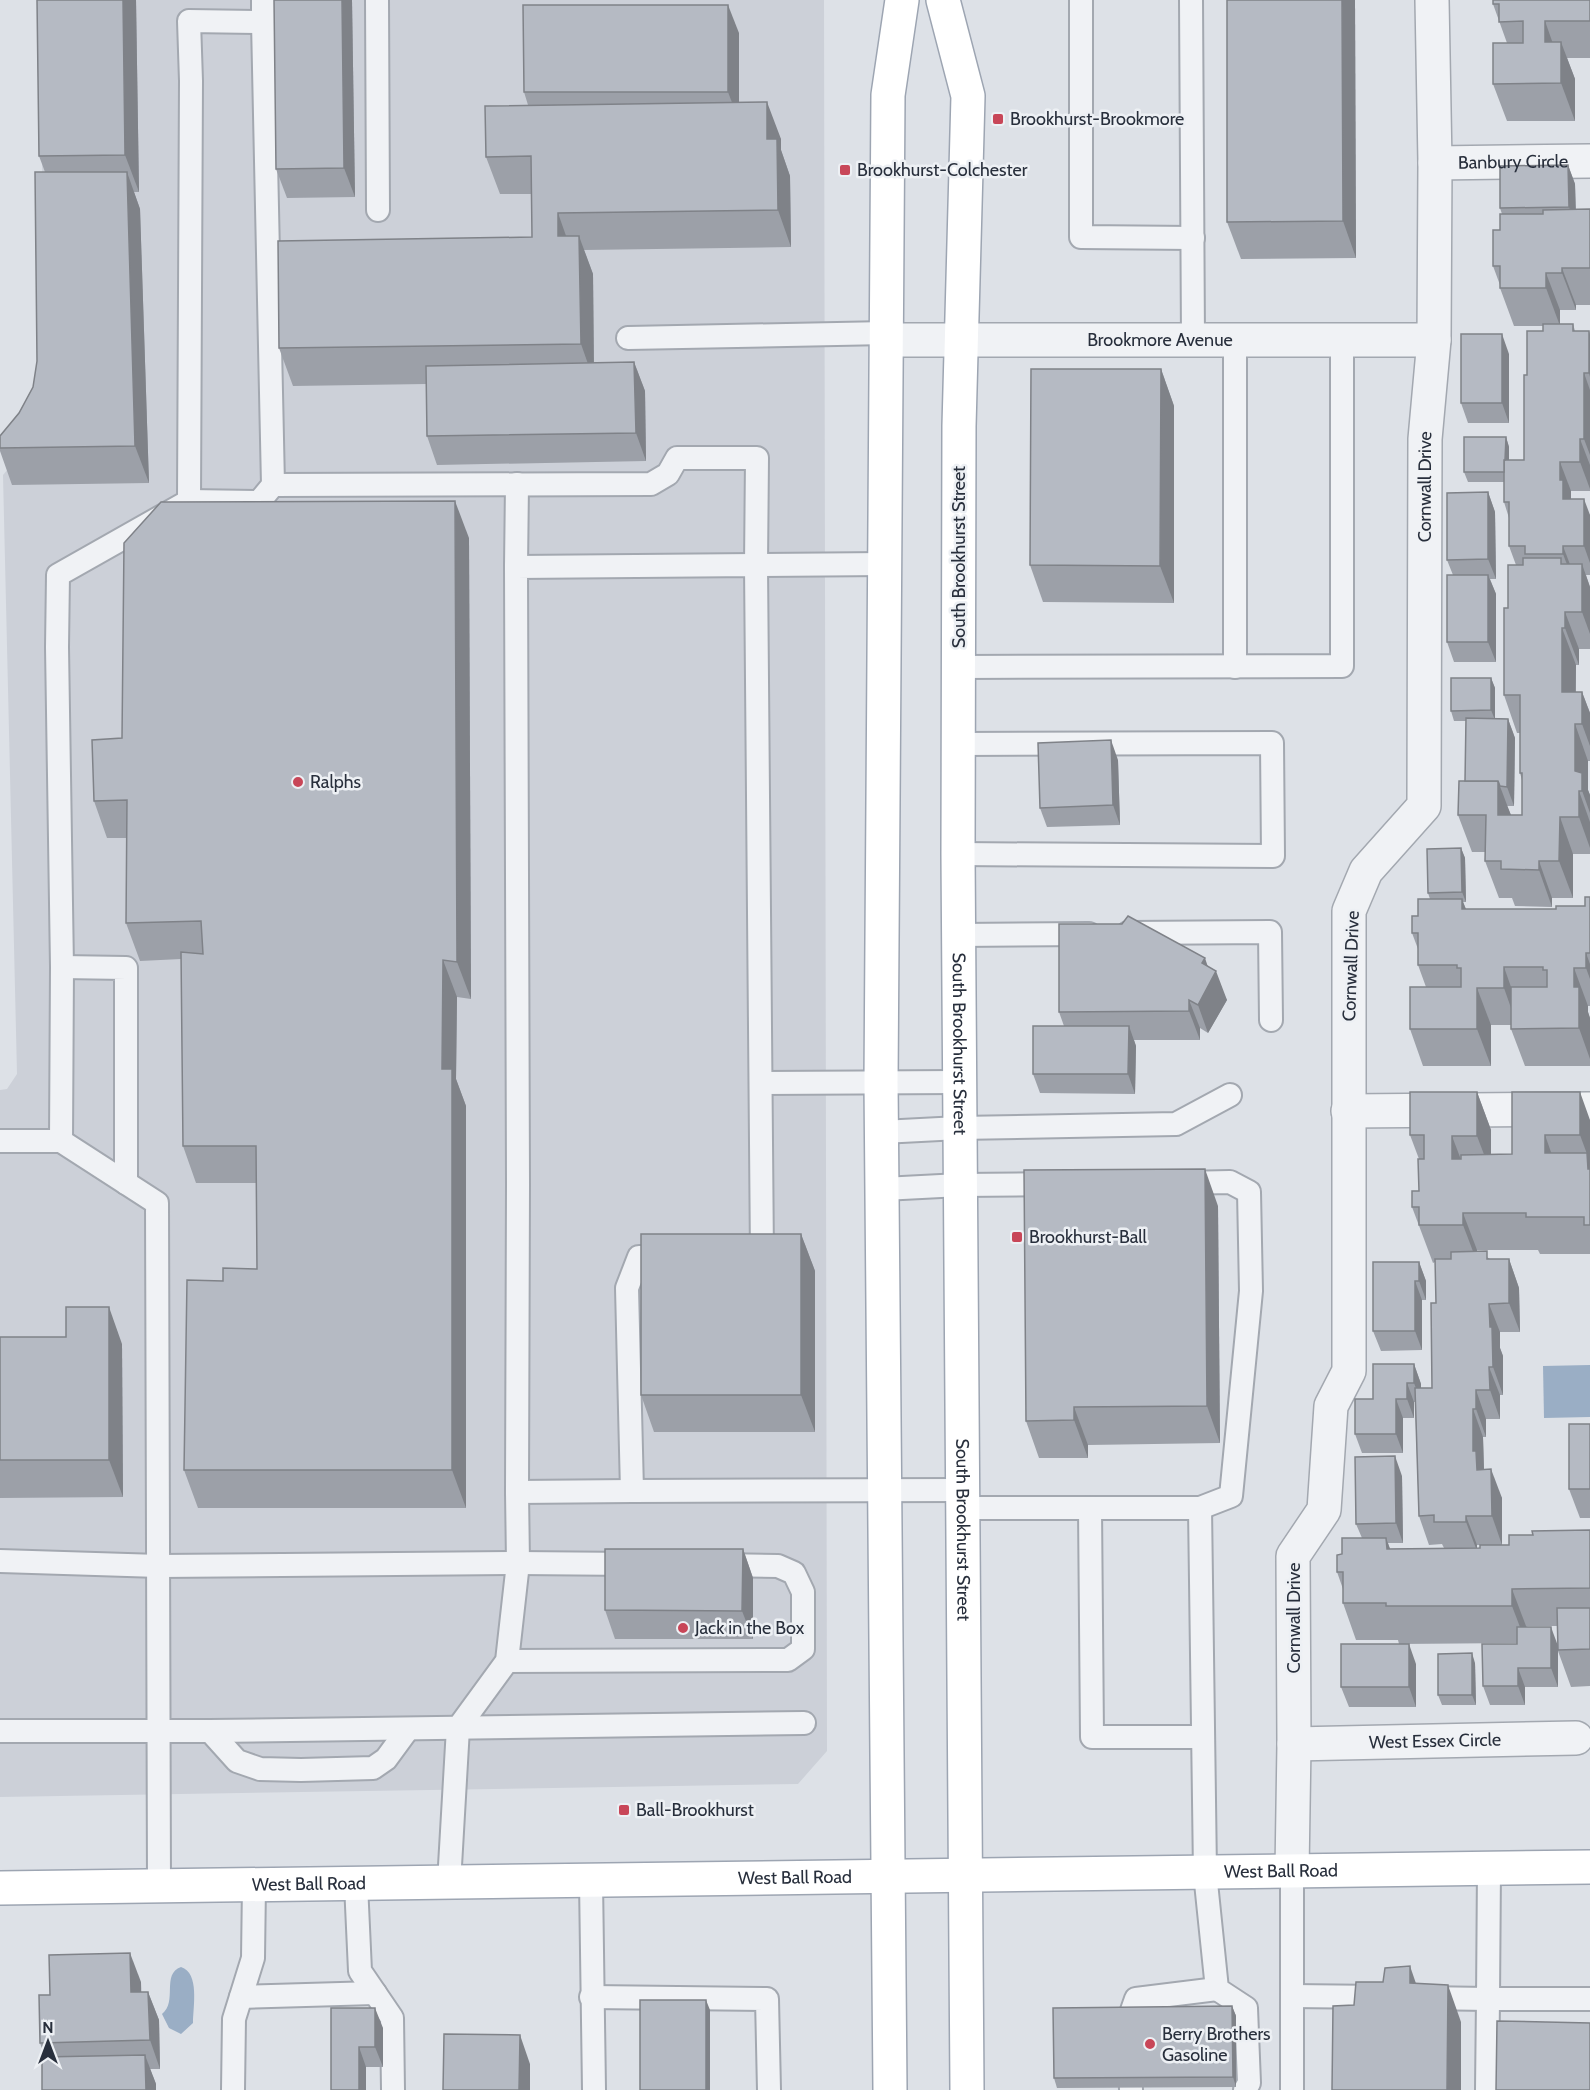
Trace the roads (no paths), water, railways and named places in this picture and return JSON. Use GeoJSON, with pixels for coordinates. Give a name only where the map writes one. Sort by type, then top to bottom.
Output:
{"type":"FeatureCollection","features":[{"type":"Feature","properties":{"kind":"main road"},"geometry":{"type":"LineString","coordinates":[[890,2090],[881,1082],[888,95],[902,0]]}},
{"type":"Feature","properties":{"kind":"main road","name":"South Brookhurst Street"},"geometry":{"type":"LineString","coordinates":[[943,0],[968,96],[959,426],[958,854],[967,2090]]}},
{"type":"Feature","properties":{"kind":"main road","name":"West Ball Road"},"geometry":{"type":"LineString","coordinates":[[0,1888],[1590,1867]]}},
{"type":"Feature","properties":{"kind":"street","name":"Cornwall Drive"},"geometry":{"type":"LineString","coordinates":[[1292,1871],[1293,1556],[1324,1510],[1330,1406],[1349,1371],[1349,911],[1366,871],[1424,806],[1425,439],[1434,340],[1435,163],[1432,0]]}},
{"type":"Feature","properties":{"kind":"street","name":"Banbury Circle"},"geometry":{"type":"LineString","coordinates":[[1435,163],[1590,161]]}},
{"type":"Feature","properties":{"kind":"street","name":"Brookmore Avenue"},"geometry":{"type":"LineString","coordinates":[[887,337],[962,340],[1434,340]]}},
{"type":"Feature","properties":{"kind":"street"},"geometry":{"type":"LineString","coordinates":[[1348,1111],[1590,1109]]}},
{"type":"Feature","properties":{"kind":"street","name":"West Essex Circle"},"geometry":{"type":"LineString","coordinates":[[1294,1744],[1576,1738]]}},
{"type":"Feature","properties":{"kind":"lane"},"geometry":{"type":"LineString","coordinates":[[377,0],[378,210]]}},
{"type":"Feature","properties":{"kind":"lane"},"geometry":{"type":"LineString","coordinates":[[1081,0],[1081,237],[1193,238]]}},
{"type":"Feature","properties":{"kind":"lane"},"geometry":{"type":"LineString","coordinates":[[1191,0],[1193,340]]}},
{"type":"Feature","properties":{"kind":"lane"},"geometry":{"type":"LineString","coordinates":[[61,1141],[62,967],[58,574],[189,501],[259,502],[273,485],[263,11],[189,21],[191,93],[189,501]]}},
{"type":"Feature","properties":{"kind":"lane"},"geometry":{"type":"LineString","coordinates":[[628,338],[887,337]]}},
{"type":"Feature","properties":{"kind":"lane"},"geometry":{"type":"LineString","coordinates":[[1235,340],[1235,667]]}},
{"type":"Feature","properties":{"kind":"lane"},"geometry":{"type":"LineString","coordinates":[[959,667],[1342,666],[1342,340]]}},
{"type":"Feature","properties":{"kind":"lane"},"geometry":{"type":"LineString","coordinates":[[273,485],[651,484],[668,474],[677,458],[757,458],[762,1258],[740,1257]]}},
{"type":"Feature","properties":{"kind":"lane"},"geometry":{"type":"LineString","coordinates":[[449,1883],[458,1728],[507,1662],[518,1563],[517,484]]}},
{"type":"Feature","properties":{"kind":"lane"},"geometry":{"type":"LineString","coordinates":[[516,567],[886,564]]}},
{"type":"Feature","properties":{"kind":"lane"},"geometry":{"type":"LineString","coordinates":[[958,854],[1273,855],[1272,743],[959,744]]}},
{"type":"Feature","properties":{"kind":"lane"},"geometry":{"type":"LineString","coordinates":[[958,934],[1270,932],[1271,1020]]}},
{"type":"Feature","properties":{"kind":"lane"},"geometry":{"type":"LineString","coordinates":[[62,967],[126,968],[126,1184]]}},
{"type":"Feature","properties":{"kind":"lane"},"geometry":{"type":"LineString","coordinates":[[761,1083],[959,1082]]}},
{"type":"Feature","properties":{"kind":"lane"},"geometry":{"type":"LineString","coordinates":[[882,1132],[959,1128],[1176,1124],[1230,1095]]}},
{"type":"Feature","properties":{"kind":"lane"},"geometry":{"type":"LineString","coordinates":[[0,1141],[61,1141],[157,1203],[159,1886]]}},
{"type":"Feature","properties":{"kind":"lane"},"geometry":{"type":"LineString","coordinates":[[517,1492],[885,1491],[1090,1508],[1200,1508],[1231,1496],[1251,1291],[1249,1192],[1230,1182],[1159,1183]]}},
{"type":"Feature","properties":{"kind":"lane"},"geometry":{"type":"LineString","coordinates":[[883,1189],[960,1185],[1077,1184]]}},
{"type":"Feature","properties":{"kind":"lane"},"geometry":{"type":"LineString","coordinates":[[632,1491],[627,1288],[639,1257],[695,1257]]}},
{"type":"Feature","properties":{"kind":"lane"},"geometry":{"type":"LineString","coordinates":[[1090,1508],[1092,1737],[1202,1737]]}},
{"type":"Feature","properties":{"kind":"lane"},"geometry":{"type":"LineString","coordinates":[[1200,1508],[1205,1873],[1217,1989]]}},
{"type":"Feature","properties":{"kind":"lane"},"geometry":{"type":"LineString","coordinates":[[0,1561],[159,1566],[657,1564]]}},
{"type":"Feature","properties":{"kind":"lane"},"geometry":{"type":"LineString","coordinates":[[507,1662],[788,1660],[803,1648],[803,1592],[794,1573],[778,1566],[698,1565]]}},
{"type":"Feature","properties":{"kind":"lane"},"geometry":{"type":"LineString","coordinates":[[0,1731],[210,1731],[804,1723]]}},
{"type":"Feature","properties":{"kind":"lane"},"geometry":{"type":"LineString","coordinates":[[210,1731],[237,1761],[260,1769],[301,1770],[373,1768],[386,1759],[408,1729]]}},
{"type":"Feature","properties":{"kind":"lane"},"geometry":{"type":"LineString","coordinates":[[1487,2090],[1489,1868]]}},
{"type":"Feature","properties":{"kind":"lane"},"geometry":{"type":"LineString","coordinates":[[1292,1871],[1292,2090]]}},
{"type":"Feature","properties":{"kind":"lane"},"geometry":{"type":"LineString","coordinates":[[591,1881],[594,2090]]}},
{"type":"Feature","properties":{"kind":"lane"},"geometry":{"type":"LineString","coordinates":[[356,1884],[360,1971],[392,2018],[393,2090]]}},
{"type":"Feature","properties":{"kind":"lane"},"geometry":{"type":"LineString","coordinates":[[233,2090],[234,2019],[253,1958],[254,1885]]}},
{"type":"Feature","properties":{"kind":"lane"},"geometry":{"type":"LineString","coordinates":[[1131,2090],[1129,2019],[1136,1999],[1217,1989],[1246,2008],[1249,2083],[1245,2090]]}},
{"type":"Feature","properties":{"kind":"lane"},"geometry":{"type":"LineString","coordinates":[[241,1997],[375,1992]]}},
{"type":"Feature","properties":{"kind":"lane"},"geometry":{"type":"LineString","coordinates":[[1292,1996],[1590,1999]]}},
{"type":"Feature","properties":{"kind":"lane"},"geometry":{"type":"LineString","coordinates":[[591,1997],[767,1999],[769,2090]]}},
{"type":"Feature","properties":{"kind":"water"},"geometry":{"type":"Polygon","coordinates":[[[1590,1365],[1590,1417],[1544,1418],[1543,1366],[1590,1365]]]}},
{"type":"Feature","properties":{"kind":"water"},"geometry":{"type":"Polygon","coordinates":[[[181,1967],[191,1976],[194,2000],[193,2023],[181,2034],[169,2028],[162,2014],[169,2003],[172,1976],[181,1967]]]}},
{"type":"Feature","properties":{"kind":"place","name":"Brookhurst-Brookmore"},"geometry":{"type":"Point","coordinates":[998,119]}},
{"type":"Feature","properties":{"kind":"place","name":"Brookhurst-Colchester"},"geometry":{"type":"Point","coordinates":[845,170]}},
{"type":"Feature","properties":{"kind":"place","name":"Ralphs"},"geometry":{"type":"Point","coordinates":[298,782]}},
{"type":"Feature","properties":{"kind":"place","name":"Brookhurst-Ball"},"geometry":{"type":"Point","coordinates":[1017,1237]}},
{"type":"Feature","properties":{"kind":"place","name":"Jack in the Box"},"geometry":{"type":"Point","coordinates":[683,1628]}},
{"type":"Feature","properties":{"kind":"place","name":"Ball-Brookhurst"},"geometry":{"type":"Point","coordinates":[624,1810]}},
{"type":"Feature","properties":{"kind":"place","name":"Berry Brothers Gasoline"},"geometry":{"type":"Point","coordinates":[1150,2044]}}]}
